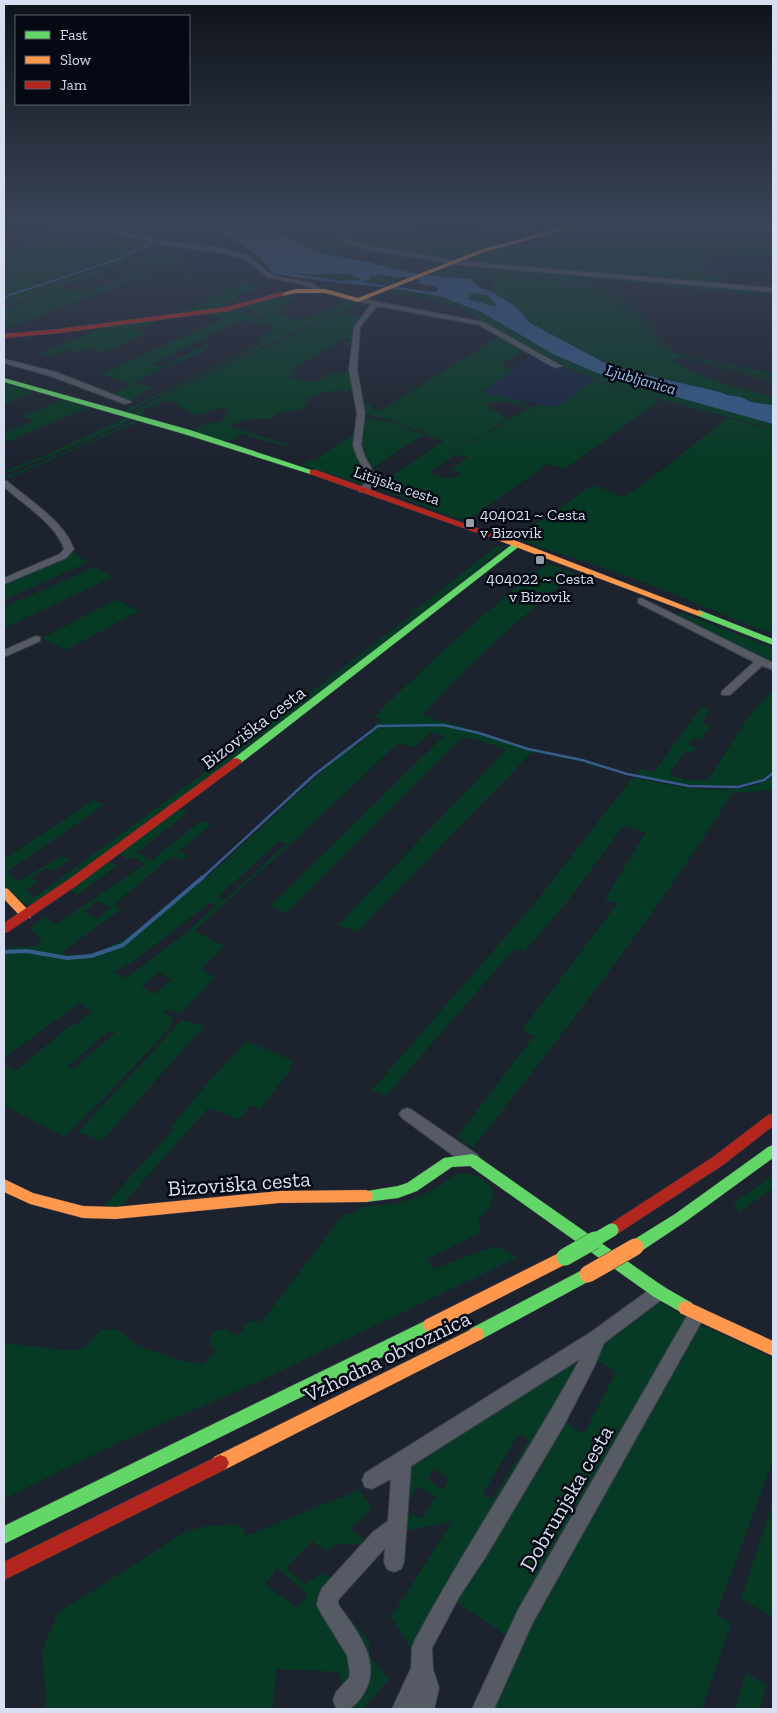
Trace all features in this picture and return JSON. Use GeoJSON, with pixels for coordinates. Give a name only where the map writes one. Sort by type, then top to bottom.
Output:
{"type":"FeatureCollection","features":[{"type":"Feature","properties":{"kind":"main road"},"geometry":{"type":"LineString","coordinates":[[4,336],[59,331],[221,310],[250,303]]}},
{"type":"Feature","properties":{"kind":"main road","name":"Litijska cesta"},"geometry":{"type":"LineString","coordinates":[[4,380],[242,449],[517,545],[773,642]]}},
{"type":"Feature","properties":{"kind":"main road","name":"Bizoviška cesta"},"geometry":{"type":"LineString","coordinates":[[4,929],[72,883],[209,782],[517,545]]}},
{"type":"Feature","properties":{"kind":"main road"},"geometry":{"type":"LineString","coordinates":[[4,892],[26,915]]}},
{"type":"Feature","properties":{"kind":"main road","name":"Vzhodna obvoznica"},"geometry":{"type":"LineString","coordinates":[[4,1535],[565,1258],[612,1230],[718,1161],[773,1119]]}},
{"type":"Feature","properties":{"kind":"main road","name":"Vzhodna obvoznica"},"geometry":{"type":"LineString","coordinates":[[4,1571],[507,1319],[635,1247],[688,1213],[773,1152]]}},
{"type":"Feature","properties":{"kind":"main road"},"geometry":{"type":"LineString","coordinates":[[472,1160],[660,1292],[697,1314],[773,1349]]}},
{"type":"Feature","properties":{"kind":"main road","name":"Bizoviška cesta"},"geometry":{"type":"LineString","coordinates":[[4,1185],[30,1198],[68,1209],[83,1212],[116,1213],[279,1197],[371,1196],[389,1194],[412,1187],[449,1162],[472,1160]]}},
{"type":"Feature","properties":{"kind":"street"},"geometry":{"type":"LineString","coordinates":[[370,303],[481,323],[558,366]]}},
{"type":"Feature","properties":{"kind":"street"},"geometry":{"type":"LineString","coordinates":[[362,490],[373,483],[374,480],[360,457],[357,445],[361,413],[353,365],[357,327],[374,304]]}},
{"type":"Feature","properties":{"kind":"street"},"geometry":{"type":"LineString","coordinates":[[4,361],[53,374],[128,402]]}},
{"type":"Feature","properties":{"kind":"street"},"geometry":{"type":"LineString","coordinates":[[4,484],[50,523],[65,539],[69,549],[63,556],[4,581]]}},
{"type":"Feature","properties":{"kind":"street"},"geometry":{"type":"LineString","coordinates":[[641,601],[773,666]]}},
{"type":"Feature","properties":{"kind":"street"},"geometry":{"type":"LineString","coordinates":[[669,614],[681,606]]}},
{"type":"Feature","properties":{"kind":"street"},"geometry":{"type":"LineString","coordinates":[[4,654],[36,639]]}},
{"type":"Feature","properties":{"kind":"street"},"geometry":{"type":"LineString","coordinates":[[726,694],[761,661]]}},
{"type":"Feature","properties":{"kind":"street"},"geometry":{"type":"LineString","coordinates":[[407,1114],[472,1160]]}},
{"type":"Feature","properties":{"kind":"street"},"geometry":{"type":"LineString","coordinates":[[372,1480],[402,1463],[597,1338],[660,1292]]}},
{"type":"Feature","properties":{"kind":"street","name":"Dobrunjska cesta"},"geometry":{"type":"LineString","coordinates":[[483,1709],[525,1617],[697,1314]]}},
{"type":"Feature","properties":{"kind":"street"},"geometry":{"type":"LineString","coordinates":[[423,1709],[428,1688],[422,1669],[422,1647],[452,1590],[478,1551],[556,1421],[588,1361],[597,1338]]}},
{"type":"Feature","properties":{"kind":"street"},"geometry":{"type":"LineString","coordinates":[[394,1562],[402,1463]]}},
{"type":"Feature","properties":{"kind":"street"},"geometry":{"type":"LineString","coordinates":[[344,1700],[354,1692],[360,1680],[360,1659],[350,1639],[328,1606],[329,1595],[360,1558],[397,1526]]}},
{"type":"Feature","properties":{"kind":"street"},"geometry":{"type":"LineString","coordinates":[[403,1709],[422,1669]]}},
{"type":"Feature","properties":{"kind":"shaded area"},"geometry":{"type":"Polygon","coordinates":[[[533,355],[595,380],[556,407],[482,392],[512,371],[509,370],[533,355]]]}},
{"type":"Feature","properties":{"kind":"green space"},"geometry":{"type":"Polygon","coordinates":[[[20,303],[74,303],[4,329],[4,309],[20,303]]]}},
{"type":"Feature","properties":{"kind":"green space"},"geometry":{"type":"Polygon","coordinates":[[[199,303],[227,303],[213,310],[179,313],[199,303]]]}},
{"type":"Feature","properties":{"kind":"green space"},"geometry":{"type":"Polygon","coordinates":[[[257,303],[288,303],[275,314],[302,320],[336,306],[339,303],[359,304],[226,363],[131,410],[131,413],[123,411],[263,343],[256,341],[272,331],[273,327],[245,307],[257,303]]]}},
{"type":"Feature","properties":{"kind":"green space"},"geometry":{"type":"Polygon","coordinates":[[[365,303],[371,304],[370,308],[370,305],[364,304],[343,313],[362,316],[350,333],[353,334],[352,346],[344,344],[351,339],[345,338],[292,370],[297,372],[289,378],[313,383],[331,373],[350,372],[354,390],[324,392],[308,399],[304,408],[288,412],[281,411],[271,419],[248,419],[229,426],[289,445],[291,448],[242,434],[230,441],[224,439],[221,441],[190,431],[211,422],[216,424],[224,419],[229,410],[218,408],[197,416],[169,400],[141,411],[145,414],[143,415],[135,415],[135,410],[229,364],[365,303]]]}},
{"type":"Feature","properties":{"kind":"green space"},"geometry":{"type":"Polygon","coordinates":[[[441,303],[457,303],[476,310],[515,330],[517,334],[580,366],[773,422],[773,429],[618,388],[561,366],[561,363],[544,355],[536,354],[464,309],[441,303]]]}},
{"type":"Feature","properties":{"kind":"green space"},"geometry":{"type":"Polygon","coordinates":[[[478,303],[495,303],[498,307],[478,303]]]}},
{"type":"Feature","properties":{"kind":"green space"},"geometry":{"type":"Polygon","coordinates":[[[511,303],[618,303],[640,320],[661,347],[687,358],[773,379],[773,381],[766,380],[680,357],[673,360],[709,378],[734,387],[773,397],[773,405],[751,402],[743,397],[672,383],[626,370],[582,352],[540,329],[511,303]]]}},
{"type":"Feature","properties":{"kind":"green space"},"geometry":{"type":"Polygon","coordinates":[[[622,303],[627,303],[642,315],[667,346],[690,356],[773,374],[773,378],[689,357],[664,346],[643,320],[622,303]]]}},
{"type":"Feature","properties":{"kind":"green space"},"geometry":{"type":"Polygon","coordinates":[[[239,308],[268,326],[241,320],[152,364],[162,367],[209,343],[212,344],[194,355],[144,377],[135,383],[152,387],[130,401],[113,394],[131,385],[102,374],[224,318],[204,313],[239,308]]]}},
{"type":"Feature","properties":{"kind":"green space"},"geometry":{"type":"Polygon","coordinates":[[[161,319],[135,330],[148,333],[103,352],[93,351],[97,349],[94,348],[79,352],[66,350],[55,355],[38,354],[108,326],[161,319]]]}},
{"type":"Feature","properties":{"kind":"green space"},"geometry":{"type":"Polygon","coordinates":[[[500,336],[523,350],[500,366],[512,368],[510,370],[512,371],[482,392],[523,401],[520,403],[528,408],[507,401],[484,404],[489,407],[489,410],[503,413],[500,416],[509,418],[482,436],[473,440],[455,441],[366,414],[362,402],[365,401],[378,412],[500,336]]]}},
{"type":"Feature","properties":{"kind":"green space"},"geometry":{"type":"Polygon","coordinates":[[[595,380],[619,389],[660,400],[565,469],[548,464],[467,520],[452,517],[386,491],[405,485],[394,488],[377,487],[380,482],[385,481],[444,441],[423,435],[371,469],[362,450],[360,437],[363,424],[367,418],[397,423],[418,433],[465,442],[477,440],[514,416],[539,404],[556,407],[595,380]],[[455,455],[428,473],[448,479],[460,476],[459,472],[451,470],[468,457],[455,455]]]}},
{"type":"Feature","properties":{"kind":"green space"},"geometry":{"type":"Polygon","coordinates":[[[7,384],[34,392],[4,405],[4,385],[7,384]]]}},
{"type":"Feature","properties":{"kind":"green space"},"geometry":{"type":"Polygon","coordinates":[[[62,400],[89,407],[4,443],[4,433],[34,421],[22,417],[62,400]]]}},
{"type":"Feature","properties":{"kind":"green space"},"geometry":{"type":"Polygon","coordinates":[[[126,418],[131,420],[67,449],[4,474],[4,471],[39,458],[126,418]]]}},
{"type":"Feature","properties":{"kind":"green space"},"geometry":{"type":"Polygon","coordinates":[[[727,418],[773,430],[773,629],[768,633],[646,583],[514,537],[592,485],[625,497],[727,418]]]}},
{"type":"Feature","properties":{"kind":"green space"},"geometry":{"type":"Polygon","coordinates":[[[134,421],[138,422],[4,480],[4,477],[134,421]]]}},
{"type":"Feature","properties":{"kind":"green space"},"geometry":{"type":"Polygon","coordinates":[[[354,434],[355,453],[372,481],[365,485],[302,465],[312,459],[334,465],[316,459],[354,434]]]}},
{"type":"Feature","properties":{"kind":"green space"},"geometry":{"type":"Polygon","coordinates":[[[498,545],[506,548],[156,817],[33,904],[24,904],[4,885],[4,859],[94,800],[104,805],[7,872],[18,882],[61,856],[70,860],[53,871],[46,868],[31,878],[37,882],[26,891],[35,897],[239,747],[415,612],[411,610],[417,609],[498,545]]]}},
{"type":"Feature","properties":{"kind":"green space"},"geometry":{"type":"Polygon","coordinates":[[[71,551],[88,562],[4,600],[4,583],[53,562],[71,551]]]}},
{"type":"Feature","properties":{"kind":"green space"},"geometry":{"type":"Polygon","coordinates":[[[547,563],[575,574],[496,641],[423,715],[434,717],[433,720],[454,724],[540,751],[599,764],[596,767],[579,761],[532,752],[357,932],[338,925],[506,750],[482,741],[462,737],[286,913],[270,906],[444,736],[431,732],[415,747],[398,743],[294,841],[194,931],[224,946],[201,969],[215,977],[180,1014],[167,1009],[164,1012],[173,1021],[166,1032],[106,1096],[64,1137],[4,1105],[4,1063],[14,1071],[17,1070],[71,1025],[74,1026],[92,1011],[79,1003],[4,1058],[4,948],[38,946],[42,941],[30,927],[45,917],[57,924],[145,864],[133,857],[127,859],[119,854],[179,809],[188,812],[137,853],[150,861],[201,821],[211,825],[179,851],[188,856],[182,860],[173,856],[114,904],[121,909],[61,953],[74,955],[98,951],[120,941],[151,919],[155,920],[222,864],[331,763],[344,752],[358,745],[375,729],[373,726],[382,720],[374,717],[458,637],[547,563]],[[279,841],[218,897],[225,900],[286,844],[279,841]],[[96,901],[84,912],[97,919],[111,908],[96,901]],[[211,902],[135,960],[113,972],[126,978],[187,932],[216,905],[211,902]],[[159,972],[141,987],[155,994],[171,980],[159,972]],[[110,1030],[67,1067],[72,1070],[115,1033],[110,1030]]]}},
{"type":"Feature","properties":{"kind":"green space"},"geometry":{"type":"Polygon","coordinates":[[[95,567],[113,577],[4,628],[4,607],[95,567]]]}},
{"type":"Feature","properties":{"kind":"green space"},"geometry":{"type":"Polygon","coordinates":[[[116,600],[139,611],[66,650],[42,638],[116,600]]]}},
{"type":"Feature","properties":{"kind":"green space"},"geometry":{"type":"Polygon","coordinates":[[[680,612],[773,648],[773,664],[680,618],[678,615],[680,612]]]}},
{"type":"Feature","properties":{"kind":"green space"},"geometry":{"type":"Polygon","coordinates":[[[773,690],[773,771],[761,779],[745,784],[707,786],[668,781],[636,774],[640,769],[654,772],[701,707],[709,710],[702,724],[710,726],[701,740],[693,738],[688,745],[696,748],[693,753],[685,751],[669,775],[686,780],[708,780],[749,716],[773,690]]]}},
{"type":"Feature","properties":{"kind":"green space"},"geometry":{"type":"Polygon","coordinates":[[[633,777],[685,787],[723,790],[758,784],[772,777],[773,790],[732,793],[672,885],[640,929],[473,1148],[457,1137],[534,1036],[522,1030],[617,904],[605,899],[646,832],[623,826],[571,897],[524,952],[515,948],[386,1096],[372,1090],[535,903],[633,777]]]}},
{"type":"Feature","properties":{"kind":"green space"},"geometry":{"type":"Polygon","coordinates":[[[109,862],[117,866],[77,895],[69,890],[109,862]]]}},
{"type":"Feature","properties":{"kind":"green space"},"geometry":{"type":"Polygon","coordinates":[[[182,1020],[204,1026],[102,1141],[78,1132],[182,1020]]]}},
{"type":"Feature","properties":{"kind":"green space"},"geometry":{"type":"Polygon","coordinates":[[[247,1041],[291,1060],[293,1063],[289,1072],[260,1109],[251,1105],[239,1120],[208,1108],[120,1207],[103,1207],[173,1130],[172,1126],[211,1079],[247,1041]]]}},
{"type":"Feature","properties":{"kind":"green space"},"geometry":{"type":"Polygon","coordinates":[[[468,1173],[484,1180],[493,1190],[489,1207],[478,1220],[481,1232],[427,1259],[434,1269],[495,1246],[518,1257],[264,1379],[109,1447],[4,1499],[4,1343],[73,1351],[86,1346],[101,1330],[117,1329],[138,1346],[183,1361],[204,1364],[215,1352],[209,1342],[214,1331],[224,1329],[238,1336],[250,1320],[258,1323],[263,1320],[343,1215],[354,1213],[361,1207],[399,1203],[428,1193],[457,1174],[468,1173]]]}},
{"type":"Feature","properties":{"kind":"green space"},"geometry":{"type":"Polygon","coordinates":[[[770,1177],[773,1177],[773,1188],[740,1212],[733,1204],[770,1177]]]}},
{"type":"Feature","properties":{"kind":"green space"},"geometry":{"type":"Polygon","coordinates":[[[656,1300],[687,1318],[512,1634],[504,1634],[456,1602],[559,1419],[584,1434],[616,1372],[594,1358],[606,1337],[656,1300]]]}},
{"type":"Feature","properties":{"kind":"green space"},"geometry":{"type":"Polygon","coordinates":[[[699,1324],[773,1358],[773,1460],[716,1615],[731,1623],[702,1709],[488,1709],[507,1663],[699,1324]]]}},
{"type":"Feature","properties":{"kind":"green space"},"geometry":{"type":"Polygon","coordinates":[[[586,1354],[414,1653],[391,1617],[452,1522],[408,1530],[400,1522],[400,1509],[412,1462],[586,1354]],[[518,1434],[483,1494],[492,1500],[529,1440],[518,1434]],[[433,1469],[428,1479],[443,1490],[449,1478],[433,1469]],[[418,1486],[404,1510],[422,1519],[436,1496],[418,1486]]]}},
{"type":"Feature","properties":{"kind":"green space"},"geometry":{"type":"Polygon","coordinates":[[[359,1490],[372,1507],[351,1529],[366,1541],[361,1544],[337,1544],[326,1551],[312,1541],[286,1568],[305,1585],[322,1573],[332,1580],[323,1594],[357,1670],[343,1686],[339,1672],[276,1669],[273,1709],[45,1709],[46,1696],[42,1651],[58,1613],[185,1532],[202,1527],[238,1524],[246,1536],[359,1490]],[[277,1568],[265,1584],[297,1608],[308,1594],[277,1568]]]}},
{"type":"Feature","properties":{"kind":"green space"},"geometry":{"type":"Polygon","coordinates":[[[773,1502],[773,1617],[741,1599],[773,1502]]]}},
{"type":"Feature","properties":{"kind":"green space"},"geometry":{"type":"Polygon","coordinates":[[[336,1602],[369,1641],[369,1655],[389,1679],[363,1709],[350,1709],[360,1693],[336,1602]]]}},
{"type":"Feature","properties":{"kind":"green space"},"geometry":{"type":"Polygon","coordinates":[[[746,1673],[766,1685],[760,1709],[735,1709],[746,1673]]]}},
{"type":"Feature","properties":{"kind":"water","name":"Ljubljanica"},"geometry":{"type":"Polygon","coordinates":[[[457,303],[481,303],[497,307],[494,303],[510,303],[530,323],[605,363],[628,371],[741,397],[751,402],[773,405],[773,424],[609,378],[555,355],[481,312],[457,303]]]}},
{"type":"Feature","properties":{"kind":"waterway"},"geometry":{"type":"LineString","coordinates":[[201,879],[314,775],[378,726],[443,725],[479,733],[528,749],[582,760],[627,774],[689,786],[738,787],[764,780],[773,773]]}},
{"type":"Feature","properties":{"kind":"waterway"},"geometry":{"type":"LineString","coordinates":[[4,952],[27,951],[67,958],[91,956],[123,945],[203,877]]}},
{"type":"Feature","properties":{"kind":"traffic: fast"},"geometry":{"type":"LineString","coordinates":[[4,380],[187,432],[313,472]]}},
{"type":"Feature","properties":{"kind":"traffic: fast"},"geometry":{"type":"LineString","coordinates":[[237,761],[517,545]]}},
{"type":"Feature","properties":{"kind":"traffic: fast"},"geometry":{"type":"LineString","coordinates":[[699,613],[773,642]]}},
{"type":"Feature","properties":{"kind":"traffic: fast"},"geometry":{"type":"LineString","coordinates":[[635,1247],[680,1218],[773,1151]]}},
{"type":"Feature","properties":{"kind":"traffic: fast"},"geometry":{"type":"LineString","coordinates":[[366,1196],[398,1192],[412,1187],[449,1162],[472,1160],[659,1292],[686,1308]]}},
{"type":"Feature","properties":{"kind":"traffic: fast"},"geometry":{"type":"LineString","coordinates":[[565,1257],[612,1230]]}},
{"type":"Feature","properties":{"kind":"traffic: fast"},"geometry":{"type":"LineString","coordinates":[[476,1334],[588,1274]]}},
{"type":"Feature","properties":{"kind":"traffic: fast"},"geometry":{"type":"LineString","coordinates":[[4,1535],[431,1325]]}},
{"type":"Feature","properties":{"kind":"traffic: slow"},"geometry":{"type":"LineString","coordinates":[[503,539],[699,613]]}},
{"type":"Feature","properties":{"kind":"traffic: slow"},"geometry":{"type":"LineString","coordinates":[[4,892],[26,915]]}},
{"type":"Feature","properties":{"kind":"traffic: slow"},"geometry":{"type":"LineString","coordinates":[[4,1185],[30,1198],[83,1212],[116,1213],[279,1197],[366,1196]]}},
{"type":"Feature","properties":{"kind":"traffic: slow"},"geometry":{"type":"LineString","coordinates":[[588,1274],[635,1247]]}},
{"type":"Feature","properties":{"kind":"traffic: slow"},"geometry":{"type":"LineString","coordinates":[[431,1325],[565,1257]]}},
{"type":"Feature","properties":{"kind":"traffic: slow"},"geometry":{"type":"LineString","coordinates":[[686,1308],[773,1349]]}},
{"type":"Feature","properties":{"kind":"traffic: slow"},"geometry":{"type":"LineString","coordinates":[[220,1463],[476,1334]]}},
{"type":"Feature","properties":{"kind":"traffic: jam"},"geometry":{"type":"LineString","coordinates":[[4,336],[59,331],[227,309],[249,303]]}},
{"type":"Feature","properties":{"kind":"traffic: jam"},"geometry":{"type":"LineString","coordinates":[[313,472],[503,539]]}},
{"type":"Feature","properties":{"kind":"traffic: jam"},"geometry":{"type":"LineString","coordinates":[[4,929],[72,883],[237,761]]}},
{"type":"Feature","properties":{"kind":"traffic: jam"},"geometry":{"type":"LineString","coordinates":[[612,1230],[718,1161],[773,1119]]}},
{"type":"Feature","properties":{"kind":"traffic: jam"},"geometry":{"type":"LineString","coordinates":[[4,1571],[220,1463]]}},
{"type":"Feature","properties":{"kind":"place","name":"404021 ~ Cesta v Bizovik"},"geometry":{"type":"Point","coordinates":[470,523]}},
{"type":"Feature","properties":{"kind":"place","name":"404022 ~ Cesta v Bizovik"},"geometry":{"type":"Point","coordinates":[540,560]}}]}
